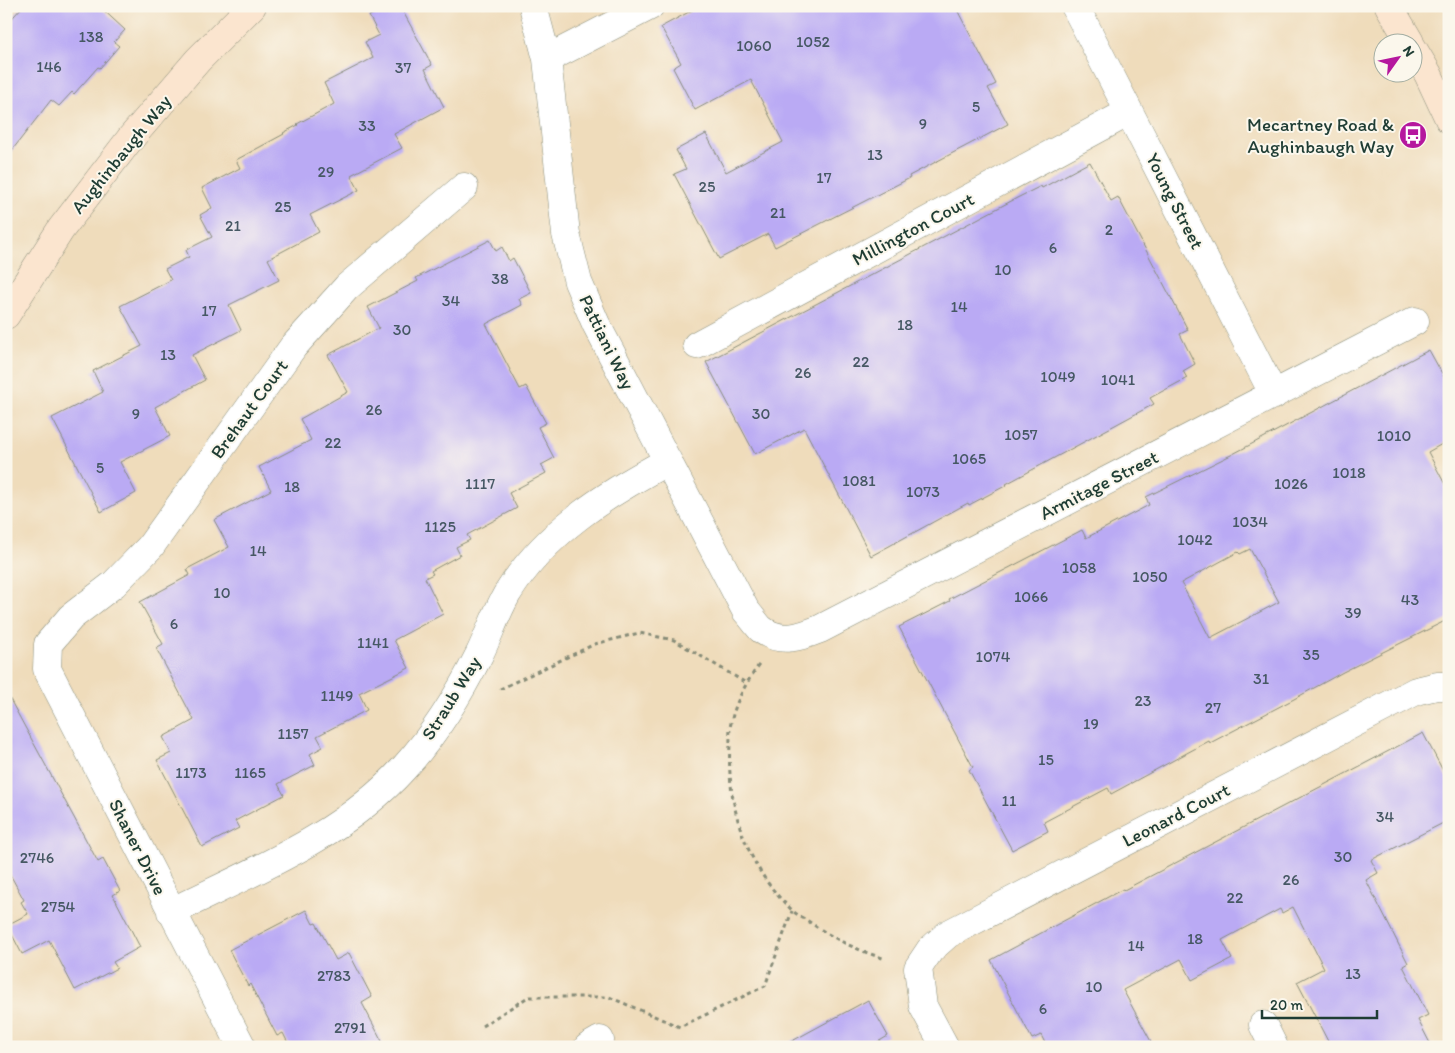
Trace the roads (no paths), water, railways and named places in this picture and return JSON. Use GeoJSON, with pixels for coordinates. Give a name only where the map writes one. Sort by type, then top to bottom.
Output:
{"type":"FeatureCollection","features":[{"type":"Feature","properties":{"kind":"main road","name":"Aughinbaugh Way"},"geometry":{"type":"LineString","coordinates":[[6,315],[61,229],[130,139],[198,60],[252,6]]}},
{"type":"Feature","properties":{"kind":"main road"},"geometry":{"type":"LineString","coordinates":[[1389,6],[1404,32]]}},
{"type":"Feature","properties":{"kind":"main road"},"geometry":{"type":"LineString","coordinates":[[1422,64],[1449,119]]}},
{"type":"Feature","properties":{"kind":"street","name":"Pattiani Way"},"geometry":{"type":"LineString","coordinates":[[533,6],[547,59],[566,234],[578,282],[596,324],[746,611],[761,629],[779,639]]}},
{"type":"Feature","properties":{"kind":"street"},"geometry":{"type":"LineString","coordinates":[[547,59],[650,6]]}},
{"type":"Feature","properties":{"kind":"street","name":"Young Street"},"geometry":{"type":"LineString","coordinates":[[1075,6],[1274,395]]}},
{"type":"Feature","properties":{"kind":"street","name":"Millington Court"},"geometry":{"type":"LineString","coordinates":[[697,346],[1129,112]]}},
{"type":"Feature","properties":{"kind":"street","name":"Brehaut Court"},"geometry":{"type":"LineString","coordinates":[[48,644],[71,617],[114,584],[150,547],[293,346],[347,287],[464,187]]}},
{"type":"Feature","properties":{"kind":"street","name":"Armitage Street"},"geometry":{"type":"LineString","coordinates":[[779,639],[799,637],[820,629],[1415,321]]}},
{"type":"Feature","properties":{"kind":"street","name":"Straub Way"},"geometry":{"type":"LineString","coordinates":[[171,912],[304,846],[364,805],[404,768],[445,716],[478,656],[507,594],[540,550],[585,511],[624,484],[668,461]]}},
{"type":"Feature","properties":{"kind":"street","name":"Shaner Drive"},"geometry":{"type":"LineString","coordinates":[[48,644],[46,669],[242,1047]]}},
{"type":"Feature","properties":{"kind":"street","name":"Leonard Court"},"geometry":{"type":"LineString","coordinates":[[945,1047],[923,1006],[918,968],[930,950],[948,934],[1416,691],[1437,686],[1449,686]]}},
{"type":"Feature","properties":{"kind":"place","name":"Mecartney Road & Aughinbaugh Way"},"geometry":{"type":"Point","coordinates":[1413,135]}}]}
